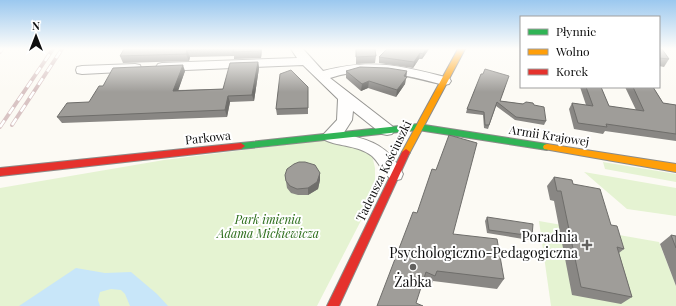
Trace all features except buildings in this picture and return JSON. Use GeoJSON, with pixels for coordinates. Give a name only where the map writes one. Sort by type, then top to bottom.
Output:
{"type":"FeatureCollection","features":[{"type":"Feature","properties":{"kind":"street"},"geometry":{"type":"LineString","coordinates":[[82,70],[249,63]]}},
{"type":"Feature","properties":{"kind":"street"},"geometry":{"type":"LineString","coordinates":[[308,63],[345,99],[359,107],[387,130]]}},
{"type":"Feature","properties":{"kind":"street","name":"Tadeusza Kościuszki"},"geometry":{"type":"LineString","coordinates":[[333,306],[394,174],[418,127],[454,63]]}},
{"type":"Feature","properties":{"kind":"street"},"geometry":{"type":"LineString","coordinates":[[321,76],[341,70],[384,68],[444,81]]}},
{"type":"Feature","properties":{"kind":"street"},"geometry":{"type":"LineString","coordinates":[[330,136],[340,129],[346,122],[347,114],[345,99]]}},
{"type":"Feature","properties":{"kind":"street","name":"Parkowa"},"geometry":{"type":"LineString","coordinates":[[0,172],[418,127]]}},
{"type":"Feature","properties":{"kind":"street","name":"Armii Krajowej"},"geometry":{"type":"LineString","coordinates":[[418,127],[676,168]]}},
{"type":"Feature","properties":{"kind":"street"},"geometry":{"type":"LineString","coordinates":[[330,136],[357,142],[375,149],[382,154],[390,164],[394,174]]}},
{"type":"Feature","properties":{"kind":"green space","name":"Park imienia Adama Mickiewicza"},"geometry":{"type":"Polygon","coordinates":[[[347,137],[371,151],[375,168],[375,183],[369,205],[317,306],[0,306],[0,188],[164,160],[347,137]]]}},
{"type":"Feature","properties":{"kind":"green space"},"geometry":{"type":"Polygon","coordinates":[[[603,162],[676,174],[676,182],[605,169],[603,162]]]}},
{"type":"Feature","properties":{"kind":"green space"},"geometry":{"type":"Polygon","coordinates":[[[584,172],[676,188],[676,216],[627,209],[584,172]]]}},
{"type":"Feature","properties":{"kind":"green space"},"geometry":{"type":"Polygon","coordinates":[[[539,221],[659,242],[676,286],[676,306],[551,306],[539,221]]]}},
{"type":"Feature","properties":{"kind":"water"},"geometry":{"type":"Polygon","coordinates":[[[76,268],[105,273],[131,272],[157,294],[168,306],[130,306],[125,294],[121,290],[111,289],[100,292],[98,300],[100,306],[19,306],[76,268]]]}},
{"type":"Feature","properties":{"kind":"railway"},"geometry":{"type":"LineString","coordinates":[[0,127],[43,63]]}},
{"type":"Feature","properties":{"kind":"railway"},"geometry":{"type":"LineString","coordinates":[[12,125],[53,63]]}},
{"type":"Feature","properties":{"kind":"traffic: fast"},"geometry":{"type":"LineString","coordinates":[[241,146],[418,127],[547,147]]}},
{"type":"Feature","properties":{"kind":"traffic: slow"},"geometry":{"type":"LineString","coordinates":[[406,152],[454,63]]}},
{"type":"Feature","properties":{"kind":"traffic: slow"},"geometry":{"type":"LineString","coordinates":[[547,147],[676,168]]}},
{"type":"Feature","properties":{"kind":"traffic: jam"},"geometry":{"type":"LineString","coordinates":[[0,172],[241,146]]}},
{"type":"Feature","properties":{"kind":"traffic: jam"},"geometry":{"type":"LineString","coordinates":[[333,306],[406,152]]}},
{"type":"Feature","properties":{"kind":"place","name":"Poradnia Psychologiczno-Pedagogiczna"},"geometry":{"type":"Point","coordinates":[587,245]}},
{"type":"Feature","properties":{"kind":"place","name":"Żabka"},"geometry":{"type":"Point","coordinates":[413,267]}}]}
